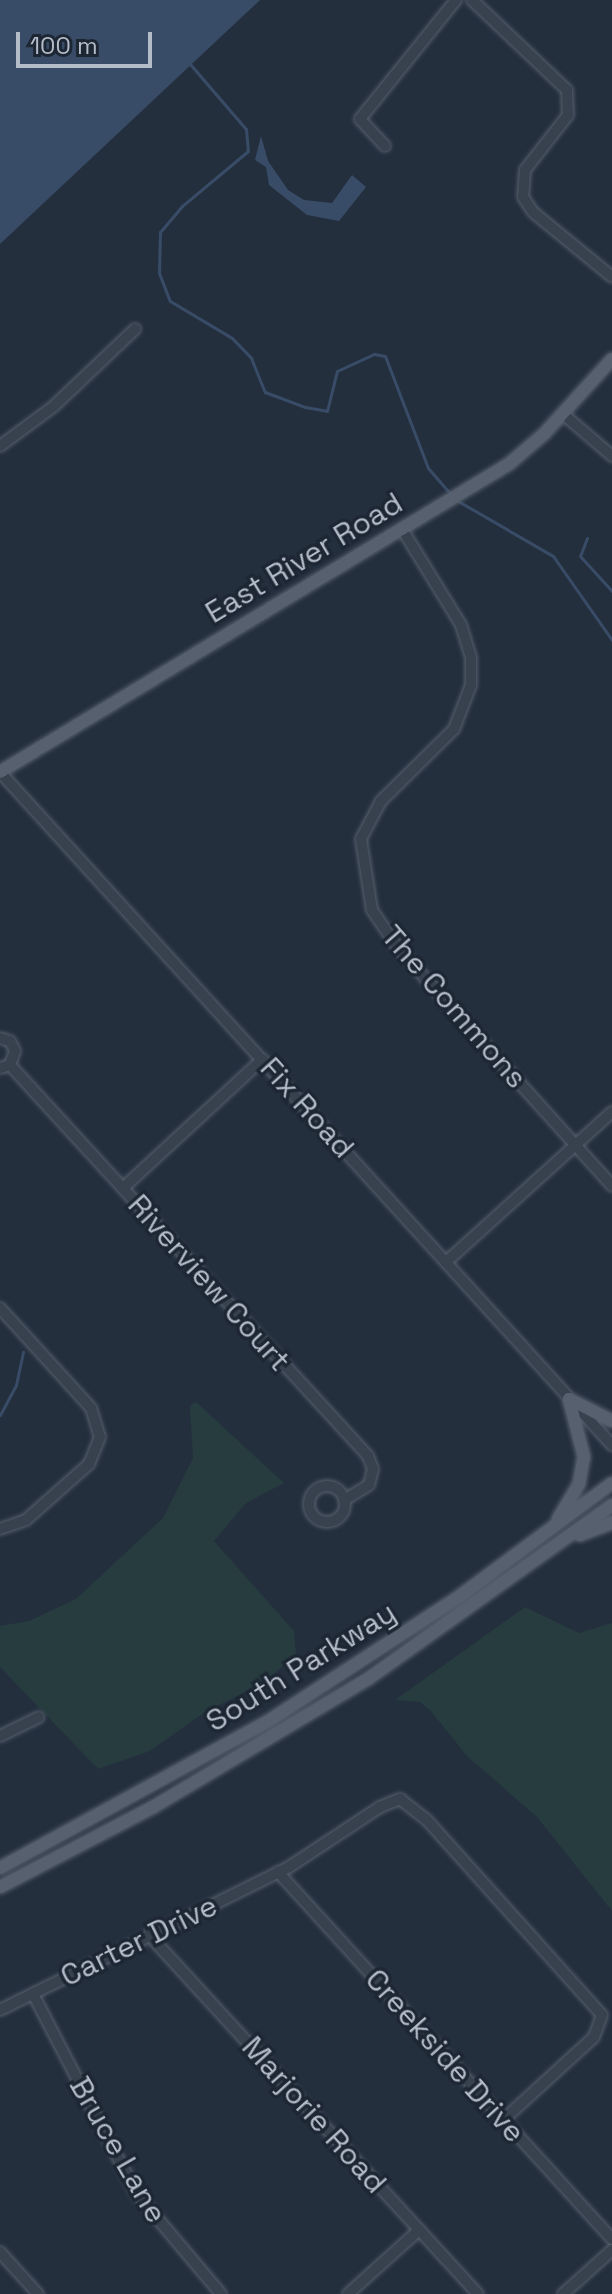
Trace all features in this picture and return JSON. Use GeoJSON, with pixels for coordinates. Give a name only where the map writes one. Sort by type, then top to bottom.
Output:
{"type":"FeatureCollection","features":[{"type":"Feature","properties":{"kind":"main road","name":"East River Road"},"geometry":{"type":"LineString","coordinates":[[0,772],[462,494],[524,453],[612,359]]}},
{"type":"Feature","properties":{"kind":"main road"},"geometry":{"type":"LineString","coordinates":[[569,1399],[612,1421]]}},
{"type":"Feature","properties":{"kind":"main road"},"geometry":{"type":"LineString","coordinates":[[543,1536],[572,1498],[582,1472],[582,1440],[569,1399]]}},
{"type":"Feature","properties":{"kind":"main road","name":"South Parkway"},"geometry":{"type":"LineString","coordinates":[[0,1868],[267,1722],[543,1536],[612,1483]]}},
{"type":"Feature","properties":{"kind":"main road","name":"South Parkway"},"geometry":{"type":"LineString","coordinates":[[0,1887],[270,1740],[438,1632],[612,1505]]}},
{"type":"Feature","properties":{"kind":"main road"},"geometry":{"type":"LineString","coordinates":[[566,1540],[612,1523]]}},
{"type":"Feature","properties":{"kind":"street"},"geometry":{"type":"LineString","coordinates":[[385,146],[360,119],[456,0]]}},
{"type":"Feature","properties":{"kind":"street"},"geometry":{"type":"LineString","coordinates":[[472,0],[553,71],[567,90],[568,115],[529,162],[522,180],[523,197],[533,212],[612,277]]}},
{"type":"Feature","properties":{"kind":"street"},"geometry":{"type":"LineString","coordinates":[[0,446],[54,406],[135,329]]}},
{"type":"Feature","properties":{"kind":"street"},"geometry":{"type":"LineString","coordinates":[[563,414],[612,456]]}},
{"type":"Feature","properties":{"kind":"street","name":"The Commons"},"geometry":{"type":"LineString","coordinates":[[402,529],[461,625],[471,657],[471,685],[454,729],[381,801],[361,839],[372,910],[398,948],[612,1186]]}},
{"type":"Feature","properties":{"kind":"street","name":"Fix Road"},"geometry":{"type":"LineString","coordinates":[[0,772],[612,1445]]}},
{"type":"Feature","properties":{"kind":"street","name":"Riverview Court"},"geometry":{"type":"LineString","coordinates":[[0,1038],[13,1046],[5,1066],[123,1188],[368,1456],[373,1469],[369,1485],[344,1500]]}},
{"type":"Feature","properties":{"kind":"street"},"geometry":{"type":"LineString","coordinates":[[123,1188],[263,1059]]}},
{"type":"Feature","properties":{"kind":"street"},"geometry":{"type":"LineString","coordinates":[[446,1262],[612,1112]]}},
{"type":"Feature","properties":{"kind":"street"},"geometry":{"type":"LineString","coordinates":[[0,1308],[91,1408],[100,1437],[89,1464],[26,1520],[0,1529]]}},
{"type":"Feature","properties":{"kind":"street"},"geometry":{"type":"LineString","coordinates":[[0,1736],[39,1717]]}},
{"type":"Feature","properties":{"kind":"street","name":"Carter Drive"},"geometry":{"type":"LineString","coordinates":[[0,2010],[278,1872],[385,1803],[407,1802],[596,2006],[602,2018],[598,2034],[503,2120]]}},
{"type":"Feature","properties":{"kind":"street","name":"Creekside Drive"},"geometry":{"type":"LineString","coordinates":[[278,1872],[612,2239]]}},
{"type":"Feature","properties":{"kind":"street","name":"Marjorie Road"},"geometry":{"type":"LineString","coordinates":[[149,1935],[478,2294]]}},
{"type":"Feature","properties":{"kind":"street","name":"Bruce Lane"},"geometry":{"type":"LineString","coordinates":[[33,1994],[136,2193],[221,2294]]}},
{"type":"Feature","properties":{"kind":"street"},"geometry":{"type":"LineString","coordinates":[[348,2294],[419,2230]]}},
{"type":"Feature","properties":{"kind":"street"},"geometry":{"type":"LineString","coordinates":[[563,2294],[612,2250]]}},
{"type":"Feature","properties":{"kind":"street"},"geometry":{"type":"LineString","coordinates":[[0,2252],[38,2294]]}},
{"type":"Feature","properties":{"kind":"street"},"geometry":{"type":"LineString","coordinates":[[574,2284],[583,2294]]}},
{"type":"Feature","properties":{"kind":"green space"},"geometry":{"type":"Polygon","coordinates":[[[196,1402],[284,1483],[246,1503],[214,1541],[294,1631],[296,1654],[264,1683],[205,1712],[150,1751],[98,1769],[0,1667],[0,1626],[29,1621],[76,1599],[163,1518],[193,1458],[190,1406],[196,1402]]]}},
{"type":"Feature","properties":{"kind":"green space"},"geometry":{"type":"Polygon","coordinates":[[[525,1607],[579,1633],[612,1623],[612,1911],[537,1817],[467,1756],[430,1710],[420,1702],[395,1700],[525,1607]]]}},
{"type":"Feature","properties":{"kind":"water"},"geometry":{"type":"Polygon","coordinates":[[[0,0],[260,0],[0,244],[0,0]]]}},
{"type":"Feature","properties":{"kind":"water"},"geometry":{"type":"Polygon","coordinates":[[[261,136],[268,161],[288,190],[304,200],[332,203],[352,175],[366,187],[339,221],[307,215],[269,185],[266,167],[255,160],[261,136]]]}},
{"type":"Feature","properties":{"kind":"waterway"},"geometry":{"type":"LineString","coordinates":[[190,64],[246,129],[248,151],[182,206],[160,232],[159,273],[170,301],[232,338],[251,358],[265,392],[305,407],[327,411],[337,371],[374,354],[385,356],[428,468],[450,493]]}},
{"type":"Feature","properties":{"kind":"waterway"},"geometry":{"type":"LineString","coordinates":[[458,501],[553,556],[612,640]]}},
{"type":"Feature","properties":{"kind":"waterway"},"geometry":{"type":"LineString","coordinates":[[587,538],[580,556],[612,591]]}},
{"type":"Feature","properties":{"kind":"waterway"},"geometry":{"type":"LineString","coordinates":[[0,1415],[16,1385],[23,1352]]}}]}
